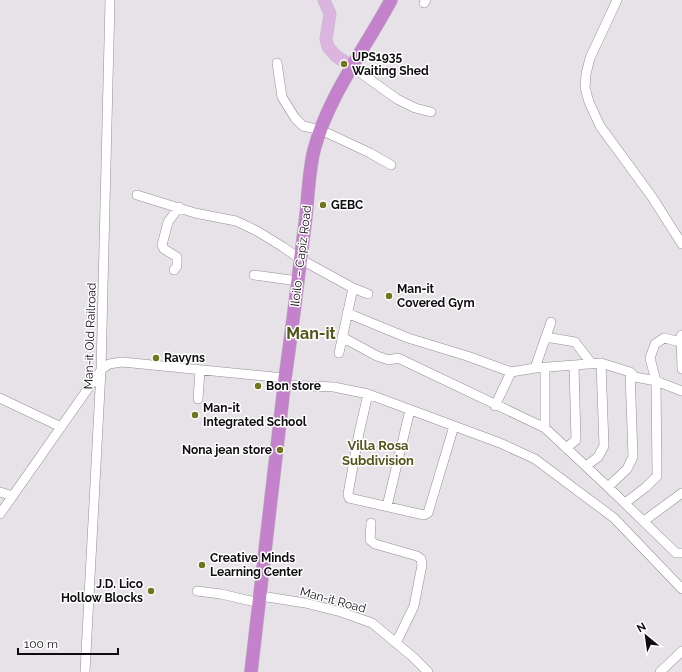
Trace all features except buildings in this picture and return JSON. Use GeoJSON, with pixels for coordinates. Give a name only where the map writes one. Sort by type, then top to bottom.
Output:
{"type":"FeatureCollection","features":[{"type":"Feature","properties":{"kind":"highway","name":"Iloilo – Capiz Road"},"geometry":{"type":"LineString","coordinates":[[251,672],[314,151],[332,103],[351,66],[377,27],[391,0]]}},
{"type":"Feature","properties":{"kind":"main road"},"geometry":{"type":"LineString","coordinates":[[324,0],[330,14],[326,39],[328,47],[336,56],[351,66]]}},
{"type":"Feature","properties":{"kind":"street","name":"Man-it Old Railroad"},"geometry":{"type":"LineString","coordinates":[[85,672],[101,370],[110,0]]}},
{"type":"Feature","properties":{"kind":"street"},"geometry":{"type":"LineString","coordinates":[[617,0],[590,58],[586,74],[585,88],[594,115],[600,126],[652,197],[682,244]]}},
{"type":"Feature","properties":{"kind":"street"},"geometry":{"type":"LineString","coordinates":[[277,63],[282,97],[295,118],[303,126],[321,130],[370,153],[391,165]]}},
{"type":"Feature","properties":{"kind":"street"},"geometry":{"type":"LineString","coordinates":[[351,66],[397,99],[415,108],[431,112]]}},
{"type":"Feature","properties":{"kind":"street"},"geometry":{"type":"LineString","coordinates":[[137,195],[195,213],[236,221],[257,231],[300,259],[353,288],[368,294]]}},
{"type":"Feature","properties":{"kind":"street"},"geometry":{"type":"LineString","coordinates":[[174,270],[177,266],[177,257],[164,249],[162,245],[168,222],[179,207]]}},
{"type":"Feature","properties":{"kind":"street"},"geometry":{"type":"LineString","coordinates":[[254,275],[298,281]]}},
{"type":"Feature","properties":{"kind":"street"},"geometry":{"type":"LineString","coordinates":[[339,353],[353,288]]}},
{"type":"Feature","properties":{"kind":"street"},"geometry":{"type":"LineString","coordinates":[[347,313],[408,338],[467,356],[510,372],[535,368],[597,363],[630,372],[635,377],[656,381],[682,391]]}},
{"type":"Feature","properties":{"kind":"street"},"geometry":{"type":"LineString","coordinates":[[535,368],[551,322]]}},
{"type":"Feature","properties":{"kind":"street"},"geometry":{"type":"LineString","coordinates":[[342,337],[377,356],[389,360],[398,358],[496,406],[545,428],[676,553],[682,553]]}},
{"type":"Feature","properties":{"kind":"street"},"geometry":{"type":"LineString","coordinates":[[546,337],[575,342],[597,363],[604,446],[598,456],[586,466]]}},
{"type":"Feature","properties":{"kind":"street"},"geometry":{"type":"LineString","coordinates":[[625,503],[646,487],[657,476],[656,381],[650,358],[655,344],[664,338],[682,339],[682,369]]}},
{"type":"Feature","properties":{"kind":"street"},"geometry":{"type":"LineString","coordinates":[[0,514],[101,370],[109,364],[122,362],[200,370],[285,382],[334,387],[368,394],[521,452],[549,468],[614,518],[682,589]]}},
{"type":"Feature","properties":{"kind":"street"},"geometry":{"type":"LineString","coordinates":[[566,448],[576,440],[574,366]]}},
{"type":"Feature","properties":{"kind":"street"},"geometry":{"type":"LineString","coordinates":[[545,368],[545,428]]}},
{"type":"Feature","properties":{"kind":"street"},"geometry":{"type":"LineString","coordinates":[[198,399],[200,370]]}},
{"type":"Feature","properties":{"kind":"street"},"geometry":{"type":"LineString","coordinates":[[496,406],[510,372]]}},
{"type":"Feature","properties":{"kind":"street"},"geometry":{"type":"LineString","coordinates":[[608,487],[627,469],[633,457],[630,372]]}},
{"type":"Feature","properties":{"kind":"street"},"geometry":{"type":"LineString","coordinates":[[368,394],[359,433],[348,494],[349,498],[424,515],[428,512],[454,426]]}},
{"type":"Feature","properties":{"kind":"street"},"geometry":{"type":"LineString","coordinates":[[0,398],[61,426]]}},
{"type":"Feature","properties":{"kind":"street"},"geometry":{"type":"LineString","coordinates":[[387,506],[410,410]]}},
{"type":"Feature","properties":{"kind":"street"},"geometry":{"type":"LineString","coordinates":[[0,492],[12,496]]}},
{"type":"Feature","properties":{"kind":"street"},"geometry":{"type":"LineString","coordinates":[[644,521],[682,493]]}},
{"type":"Feature","properties":{"kind":"street"},"geometry":{"type":"LineString","coordinates":[[371,523],[370,540],[375,544],[417,556],[421,559],[422,565],[414,606],[396,643]]}},
{"type":"Feature","properties":{"kind":"street","name":"Man-it Road"},"geometry":{"type":"LineString","coordinates":[[197,591],[305,603],[341,612],[372,623],[413,657],[428,672]]}},
{"type":"Feature","properties":{"kind":"street"},"geometry":{"type":"LineString","coordinates":[[660,672],[682,651]]}},
{"type":"Feature","properties":{"kind":"place","name":"UPS1935 Waiting Shed"},"geometry":{"type":"Point","coordinates":[344,64]}},
{"type":"Feature","properties":{"kind":"place","name":"GEBC"},"geometry":{"type":"Point","coordinates":[323,205]}},
{"type":"Feature","properties":{"kind":"place","name":"Man-it Covered Gym"},"geometry":{"type":"Point","coordinates":[389,296]}},
{"type":"Feature","properties":{"kind":"place","name":"Ravyns"},"geometry":{"type":"Point","coordinates":[156,358]}},
{"type":"Feature","properties":{"kind":"place","name":"Bon store"},"geometry":{"type":"Point","coordinates":[258,386]}},
{"type":"Feature","properties":{"kind":"place","name":"Man-it Integrated School"},"geometry":{"type":"Point","coordinates":[195,415]}},
{"type":"Feature","properties":{"kind":"place","name":"Nona jean store"},"geometry":{"type":"Point","coordinates":[280,450]}},
{"type":"Feature","properties":{"kind":"place","name":"Creative Minds Learning Center"},"geometry":{"type":"Point","coordinates":[202,565]}},
{"type":"Feature","properties":{"kind":"place","name":"J.D. Lico Hollow Blocks"},"geometry":{"type":"Point","coordinates":[151,591]}},
{"type":"Feature","properties":{"kind":"district","name":"Man-it"},"geometry":{"type":"Point","coordinates":[311,333]}},
{"type":"Feature","properties":{"kind":"district","name":"Villa Rosa Subdivision"},"geometry":{"type":"Point","coordinates":[378,452]}}]}
